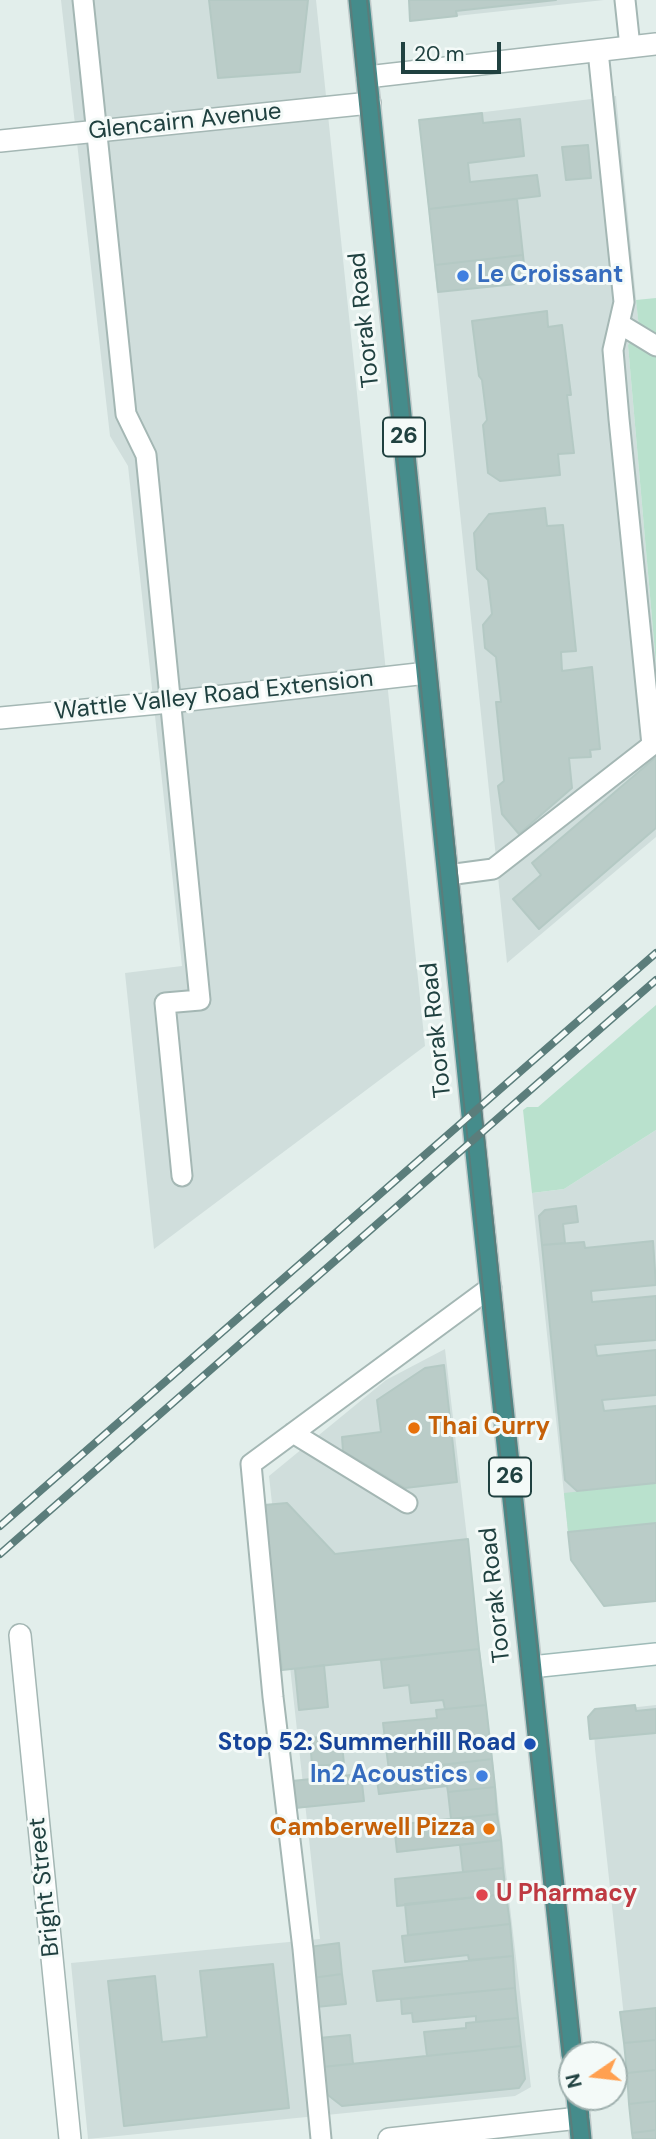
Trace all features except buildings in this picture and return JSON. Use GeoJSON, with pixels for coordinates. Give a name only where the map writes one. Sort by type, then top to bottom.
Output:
{"type":"FeatureCollection","features":[{"type":"Feature","properties":{"kind":"highway","name":"Toorak Road"},"geometry":{"type":"LineString","coordinates":[[359,0],[571,2041]]}},
{"type":"Feature","properties":{"kind":"street"},"geometry":{"type":"LineString","coordinates":[[367,77],[656,44]]}},
{"type":"Feature","properties":{"kind":"street","name":"Glencairn Avenue"},"geometry":{"type":"LineString","coordinates":[[0,141],[370,103]]}},
{"type":"Feature","properties":{"kind":"street","name":"Wattle Valley Road Extension"},"geometry":{"type":"LineString","coordinates":[[0,718],[428,673]]}},
{"type":"Feature","properties":{"kind":"street","name":"Bright Street"},"geometry":{"type":"LineString","coordinates":[[20,1635],[70,2139]]}},
{"type":"Feature","properties":{"kind":"street"},"geometry":{"type":"LineString","coordinates":[[531,1667],[656,1654]]}},
{"type":"Feature","properties":{"kind":"street"},"geometry":{"type":"LineString","coordinates":[[389,2139],[579,2118]]}},
{"type":"Feature","properties":{"kind":"lane"},"geometry":{"type":"LineString","coordinates":[[83,0],[126,414],[146,455],[200,1000],[165,1003],[182,1176]]}},
{"type":"Feature","properties":{"kind":"lane"},"geometry":{"type":"LineString","coordinates":[[625,0],[630,47]]}},
{"type":"Feature","properties":{"kind":"lane"},"geometry":{"type":"LineString","coordinates":[[448,875],[493,869],[652,745],[614,350],[624,302],[598,51]]}},
{"type":"Feature","properties":{"kind":"lane"},"geometry":{"type":"LineString","coordinates":[[620,324],[656,346]]}},
{"type":"Feature","properties":{"kind":"lane"},"geometry":{"type":"LineString","coordinates":[[321,2139],[303,1949],[273,1697],[251,1464],[491,1287]]}},
{"type":"Feature","properties":{"kind":"lane"},"geometry":{"type":"LineString","coordinates":[[293,1433],[407,1503]]}},
{"type":"Feature","properties":{"kind":"shaded area"},"geometry":{"type":"Polygon","coordinates":[[[61,0],[316,0],[425,1046],[154,1249],[125,973],[182,966],[128,466],[110,436],[61,0]]]}},
{"type":"Feature","properties":{"kind":"shaded area"},"geometry":{"type":"Polygon","coordinates":[[[409,0],[604,0],[410,21],[409,0]]]}},
{"type":"Feature","properties":{"kind":"shaded area"},"geometry":{"type":"Polygon","coordinates":[[[616,96],[639,328],[628,345],[656,664],[656,837],[507,963],[419,120],[616,96]]]}},
{"type":"Feature","properties":{"kind":"shaded area"},"geometry":{"type":"Polygon","coordinates":[[[656,1130],[656,1601],[604,1606],[571,1560],[532,1193],[564,1189],[656,1130]]]}},
{"type":"Feature","properties":{"kind":"shaded area"},"geometry":{"type":"Polygon","coordinates":[[[445,1349],[531,2087],[515,2096],[88,2139],[71,1963],[320,1939],[269,1476],[386,1380],[445,1349]]]}},
{"type":"Feature","properties":{"kind":"shaded area"},"geometry":{"type":"Polygon","coordinates":[[[656,1705],[656,2139],[636,2139],[593,1712],[656,1705]]]}},
{"type":"Feature","properties":{"kind":"green space"},"geometry":{"type":"Polygon","coordinates":[[[656,298],[656,664],[628,345],[639,328],[636,300],[656,298]]]}},
{"type":"Feature","properties":{"kind":"green space"},"geometry":{"type":"Polygon","coordinates":[[[656,1005],[656,1130],[564,1189],[532,1193],[523,1110],[527,1107],[538,1107],[656,1005]]]}},
{"type":"Feature","properties":{"kind":"green space"},"geometry":{"type":"Polygon","coordinates":[[[656,1483],[656,1523],[568,1532],[564,1493],[656,1483]]]}},
{"type":"Feature","properties":{"kind":"tram line"},"geometry":{"type":"LineString","coordinates":[[350,0],[573,2139]]}},
{"type":"Feature","properties":{"kind":"tram line"},"geometry":{"type":"LineString","coordinates":[[367,0],[579,2041]]}},
{"type":"Feature","properties":{"kind":"tram line"},"geometry":{"type":"LineString","coordinates":[[587,2111],[590,2139]]}},
{"type":"Feature","properties":{"kind":"railway"},"geometry":{"type":"LineString","coordinates":[[0,1526],[656,953]]}},
{"type":"Feature","properties":{"kind":"railway"},"geometry":{"type":"LineString","coordinates":[[0,1554],[656,980]]}},
{"type":"Feature","properties":{"kind":"place","name":"Le Croissant"},"geometry":{"type":"Point","coordinates":[463,276]}},
{"type":"Feature","properties":{"kind":"place","name":"Thai Curry"},"geometry":{"type":"Point","coordinates":[414,1428]}},
{"type":"Feature","properties":{"kind":"place","name":"Stop 52: Summerhill Road"},"geometry":{"type":"Point","coordinates":[530,1744]}},
{"type":"Feature","properties":{"kind":"place","name":"In2 Acoustics"},"geometry":{"type":"Point","coordinates":[482,1776]}},
{"type":"Feature","properties":{"kind":"place","name":"Camberwell Pizza"},"geometry":{"type":"Point","coordinates":[489,1829]}},
{"type":"Feature","properties":{"kind":"place","name":"U Pharmacy"},"geometry":{"type":"Point","coordinates":[482,1895]}}]}
